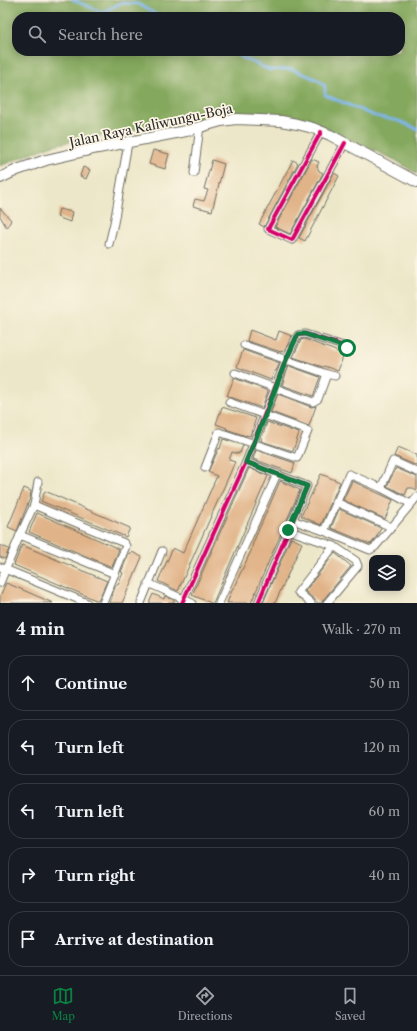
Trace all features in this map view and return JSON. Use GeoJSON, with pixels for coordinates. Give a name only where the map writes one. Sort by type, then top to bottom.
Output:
{"type":"FeatureCollection","features":[{"type":"Feature","properties":{"kind":"main road","name":"Jalan Raya Kaliwungu-Boja"},"geometry":{"type":"LineString","coordinates":[[0,178],[17,170],[46,160],[98,148],[186,131],[221,121],[259,120],[281,121],[297,124],[321,132],[345,143],[417,182]]}},
{"type":"Feature","properties":{"kind":"street"},"geometry":{"type":"LineString","coordinates":[[194,173],[200,126]]}},
{"type":"Feature","properties":{"kind":"street"},"geometry":{"type":"LineString","coordinates":[[321,132],[268,229],[292,240],[345,143]]}},
{"type":"Feature","properties":{"kind":"street"},"geometry":{"type":"LineString","coordinates":[[109,244],[128,143]]}},
{"type":"Feature","properties":{"kind":"street"},"geometry":{"type":"LineString","coordinates":[[183,601],[254,444],[286,360],[297,336],[300,334],[305,334],[347,348]]}},
{"type":"Feature","properties":{"kind":"street"},"geometry":{"type":"LineString","coordinates":[[244,345],[335,376]]}},
{"type":"Feature","properties":{"kind":"street"},"geometry":{"type":"LineString","coordinates":[[235,373],[313,402],[318,399],[328,374]]}},
{"type":"Feature","properties":{"kind":"street"},"geometry":{"type":"LineString","coordinates":[[205,468],[219,432],[297,458],[308,430],[229,402]]}},
{"type":"Feature","properties":{"kind":"street"},"geometry":{"type":"LineString","coordinates":[[381,488],[393,461],[417,472]]}},
{"type":"Feature","properties":{"kind":"street"},"geometry":{"type":"LineString","coordinates":[[246,462],[307,486],[258,603]]}},
{"type":"Feature","properties":{"kind":"street"},"geometry":{"type":"LineString","coordinates":[[218,603],[277,474]]}},
{"type":"Feature","properties":{"kind":"street"},"geometry":{"type":"LineString","coordinates":[[324,531],[348,474],[381,488],[411,504]]}},
{"type":"Feature","properties":{"kind":"street"},"geometry":{"type":"LineString","coordinates":[[0,583],[3,568],[34,505],[38,482]]}},
{"type":"Feature","properties":{"kind":"street"},"geometry":{"type":"LineString","coordinates":[[292,520],[324,531],[370,550],[375,547],[417,497]]}},
{"type":"Feature","properties":{"kind":"street"},"geometry":{"type":"LineString","coordinates":[[336,502],[391,527]]}},
{"type":"Feature","properties":{"kind":"street"},"geometry":{"type":"LineString","coordinates":[[34,505],[124,543],[126,546],[102,603]]}},
{"type":"Feature","properties":{"kind":"street"},"geometry":{"type":"LineString","coordinates":[[288,530],[334,546],[356,561],[358,566],[327,603]]}},
{"type":"Feature","properties":{"kind":"street"},"geometry":{"type":"LineString","coordinates":[[20,535],[115,574]]}},
{"type":"Feature","properties":{"kind":"street"},"geometry":{"type":"LineString","coordinates":[[311,603],[298,592],[334,546]]}},
{"type":"Feature","properties":{"kind":"street"},"geometry":{"type":"LineString","coordinates":[[140,603],[162,551]]}},
{"type":"Feature","properties":{"kind":"street"},"geometry":{"type":"LineString","coordinates":[[3,568],[87,603]]}},
{"type":"Feature","properties":{"kind":"street"},"geometry":{"type":"LineString","coordinates":[[148,583],[183,601],[192,603]]}},
{"type":"Feature","properties":{"kind":"green space"},"geometry":{"type":"Polygon","coordinates":[[[0,0],[417,0],[417,174],[395,160],[327,129],[283,114],[176,122],[53,145],[0,166],[0,0]]]}},
{"type":"Feature","properties":{"kind":"building"},"geometry":{"type":"Polygon","coordinates":[[[153,150],[169,154],[165,169],[149,164],[153,150]]]}},
{"type":"Feature","properties":{"kind":"building"},"geometry":{"type":"Polygon","coordinates":[[[312,159],[319,162],[317,166],[319,171],[323,173],[290,234],[275,227],[312,159]]]}},
{"type":"Feature","properties":{"kind":"building"},"geometry":{"type":"Polygon","coordinates":[[[212,160],[224,164],[212,211],[193,206],[195,199],[204,201],[208,190],[204,189],[212,160]]]}},
{"type":"Feature","properties":{"kind":"building"},"geometry":{"type":"Polygon","coordinates":[[[293,160],[298,163],[264,227],[259,224],[293,160]]]}},
{"type":"Feature","properties":{"kind":"building"},"geometry":{"type":"Polygon","coordinates":[[[83,167],[90,170],[86,179],[80,176],[83,167]]]}},
{"type":"Feature","properties":{"kind":"building"},"geometry":{"type":"Polygon","coordinates":[[[334,173],[339,176],[305,241],[299,238],[334,173]]]}},
{"type":"Feature","properties":{"kind":"building"},"geometry":{"type":"Polygon","coordinates":[[[0,208],[11,220],[7,228],[0,216],[0,208]]]}},
{"type":"Feature","properties":{"kind":"building"},"geometry":{"type":"Polygon","coordinates":[[[59,209],[72,212],[70,222],[57,217],[59,209]]]}},
{"type":"Feature","properties":{"kind":"building"},"geometry":{"type":"Polygon","coordinates":[[[250,330],[276,340],[279,331],[292,336],[284,352],[281,352],[247,341],[250,330]]]}},
{"type":"Feature","properties":{"kind":"building"},"geometry":{"type":"Polygon","coordinates":[[[304,339],[344,354],[338,371],[293,357],[301,340],[304,339]]]}},
{"type":"Feature","properties":{"kind":"building"},"geometry":{"type":"Polygon","coordinates":[[[243,350],[280,363],[276,371],[274,371],[271,380],[237,367],[243,350]]]}},
{"type":"Feature","properties":{"kind":"building"},"geometry":{"type":"Polygon","coordinates":[[[289,366],[320,377],[313,396],[282,385],[289,366]]]}},
{"type":"Feature","properties":{"kind":"building"},"geometry":{"type":"Polygon","coordinates":[[[234,378],[268,391],[262,408],[227,396],[234,378]]]}},
{"type":"Feature","properties":{"kind":"building"},"geometry":{"type":"Polygon","coordinates":[[[278,394],[311,407],[316,406],[309,426],[271,412],[278,394]]]}},
{"type":"Feature","properties":{"kind":"building"},"geometry":{"type":"Polygon","coordinates":[[[222,407],[256,418],[250,436],[226,429],[227,428],[216,424],[222,407]]]}},
{"type":"Feature","properties":{"kind":"building"},"geometry":{"type":"Polygon","coordinates":[[[267,422],[299,433],[293,451],[261,441],[267,422]]]}},
{"type":"Feature","properties":{"kind":"building"},"geometry":{"type":"Polygon","coordinates":[[[223,439],[243,445],[239,454],[232,452],[229,460],[235,462],[178,591],[158,581],[173,548],[183,553],[217,476],[208,472],[219,448],[220,449],[223,439]]]}},
{"type":"Feature","properties":{"kind":"building"},"geometry":{"type":"Polygon","coordinates":[[[398,447],[417,455],[417,466],[394,456],[398,447]]]}},
{"type":"Feature","properties":{"kind":"building"},"geometry":{"type":"Polygon","coordinates":[[[256,450],[295,463],[292,473],[253,459],[256,450]]]}},
{"type":"Feature","properties":{"kind":"building"},"geometry":{"type":"Polygon","coordinates":[[[249,468],[268,476],[213,603],[211,603],[192,595],[249,468]]]}},
{"type":"Feature","properties":{"kind":"building"},"geometry":{"type":"Polygon","coordinates":[[[396,468],[417,477],[417,490],[408,488],[405,495],[387,486],[396,468]]]}},
{"type":"Feature","properties":{"kind":"building"},"geometry":{"type":"Polygon","coordinates":[[[321,474],[340,482],[321,525],[301,516],[321,474]]]}},
{"type":"Feature","properties":{"kind":"building"},"geometry":{"type":"Polygon","coordinates":[[[280,481],[300,490],[251,603],[227,603],[251,551],[253,543],[280,481]]]}},
{"type":"Feature","properties":{"kind":"building"},"geometry":{"type":"Polygon","coordinates":[[[352,481],[393,500],[385,519],[343,500],[352,481]]]}},
{"type":"Feature","properties":{"kind":"building"},"geometry":{"type":"Polygon","coordinates":[[[24,488],[31,491],[30,498],[17,531],[8,527],[24,488]]]}},
{"type":"Feature","properties":{"kind":"building"},"geometry":{"type":"Polygon","coordinates":[[[45,491],[130,528],[126,537],[41,501],[45,491]]]}},
{"type":"Feature","properties":{"kind":"building"},"geometry":{"type":"Polygon","coordinates":[[[339,509],[381,528],[372,543],[370,544],[331,528],[339,509]]]}},
{"type":"Feature","properties":{"kind":"building"},"geometry":{"type":"Polygon","coordinates":[[[37,513],[119,549],[112,567],[29,532],[37,513]]]}},
{"type":"Feature","properties":{"kind":"building"},"geometry":{"type":"Polygon","coordinates":[[[291,538],[302,543],[275,603],[263,603],[291,538]]]}},
{"type":"Feature","properties":{"kind":"building"},"geometry":{"type":"Polygon","coordinates":[[[0,545],[9,549],[5,559],[0,557],[0,545]]]}},
{"type":"Feature","properties":{"kind":"building"},"geometry":{"type":"Polygon","coordinates":[[[22,545],[107,581],[98,601],[14,565],[22,545]]]}},
{"type":"Feature","properties":{"kind":"building"},"geometry":{"type":"Polygon","coordinates":[[[132,552],[142,557],[133,578],[122,603],[110,603],[116,585],[118,585],[123,573],[121,572],[129,553],[131,554],[132,552]]]}},
{"type":"Feature","properties":{"kind":"building"},"geometry":{"type":"Polygon","coordinates":[[[335,553],[351,566],[322,603],[318,603],[305,591],[335,553]]]}},
{"type":"Feature","properties":{"kind":"building"},"geometry":{"type":"Polygon","coordinates":[[[6,583],[53,603],[0,603],[0,596],[6,583]]]}},
{"type":"Feature","properties":{"kind":"building"},"geometry":{"type":"Polygon","coordinates":[[[153,594],[164,599],[165,596],[174,600],[174,603],[149,603],[153,594]]]}},
{"type":"Feature","properties":{"kind":"waterway"},"geometry":{"type":"LineString","coordinates":[[73,0],[102,12]]}},
{"type":"Feature","properties":{"kind":"waterway"},"geometry":{"type":"LineString","coordinates":[[102,12],[121,3],[138,4],[152,12]]}},
{"type":"Feature","properties":{"kind":"waterway"},"geometry":{"type":"LineString","coordinates":[[240,56],[270,70],[292,69],[318,80],[325,86],[325,95],[375,116],[399,121],[417,129]]}},
{"type":"Feature","properties":{"kind":"cycle path"},"geometry":{"type":"LineString","coordinates":[[321,132],[268,229],[292,240],[345,143]]}},
{"type":"Feature","properties":{"kind":"cycle path"},"geometry":{"type":"LineString","coordinates":[[182,603],[246,462],[286,360],[298,335],[305,334],[347,347]]}},
{"type":"Feature","properties":{"kind":"cycle path"},"geometry":{"type":"LineString","coordinates":[[246,462],[307,486],[258,603]]}},
{"type":"Feature","properties":{"kind":"route"},"geometry":{"type":"LineString","coordinates":[[288,530],[307,486],[246,462],[286,360],[298,334],[305,334],[347,348]]}}]}
